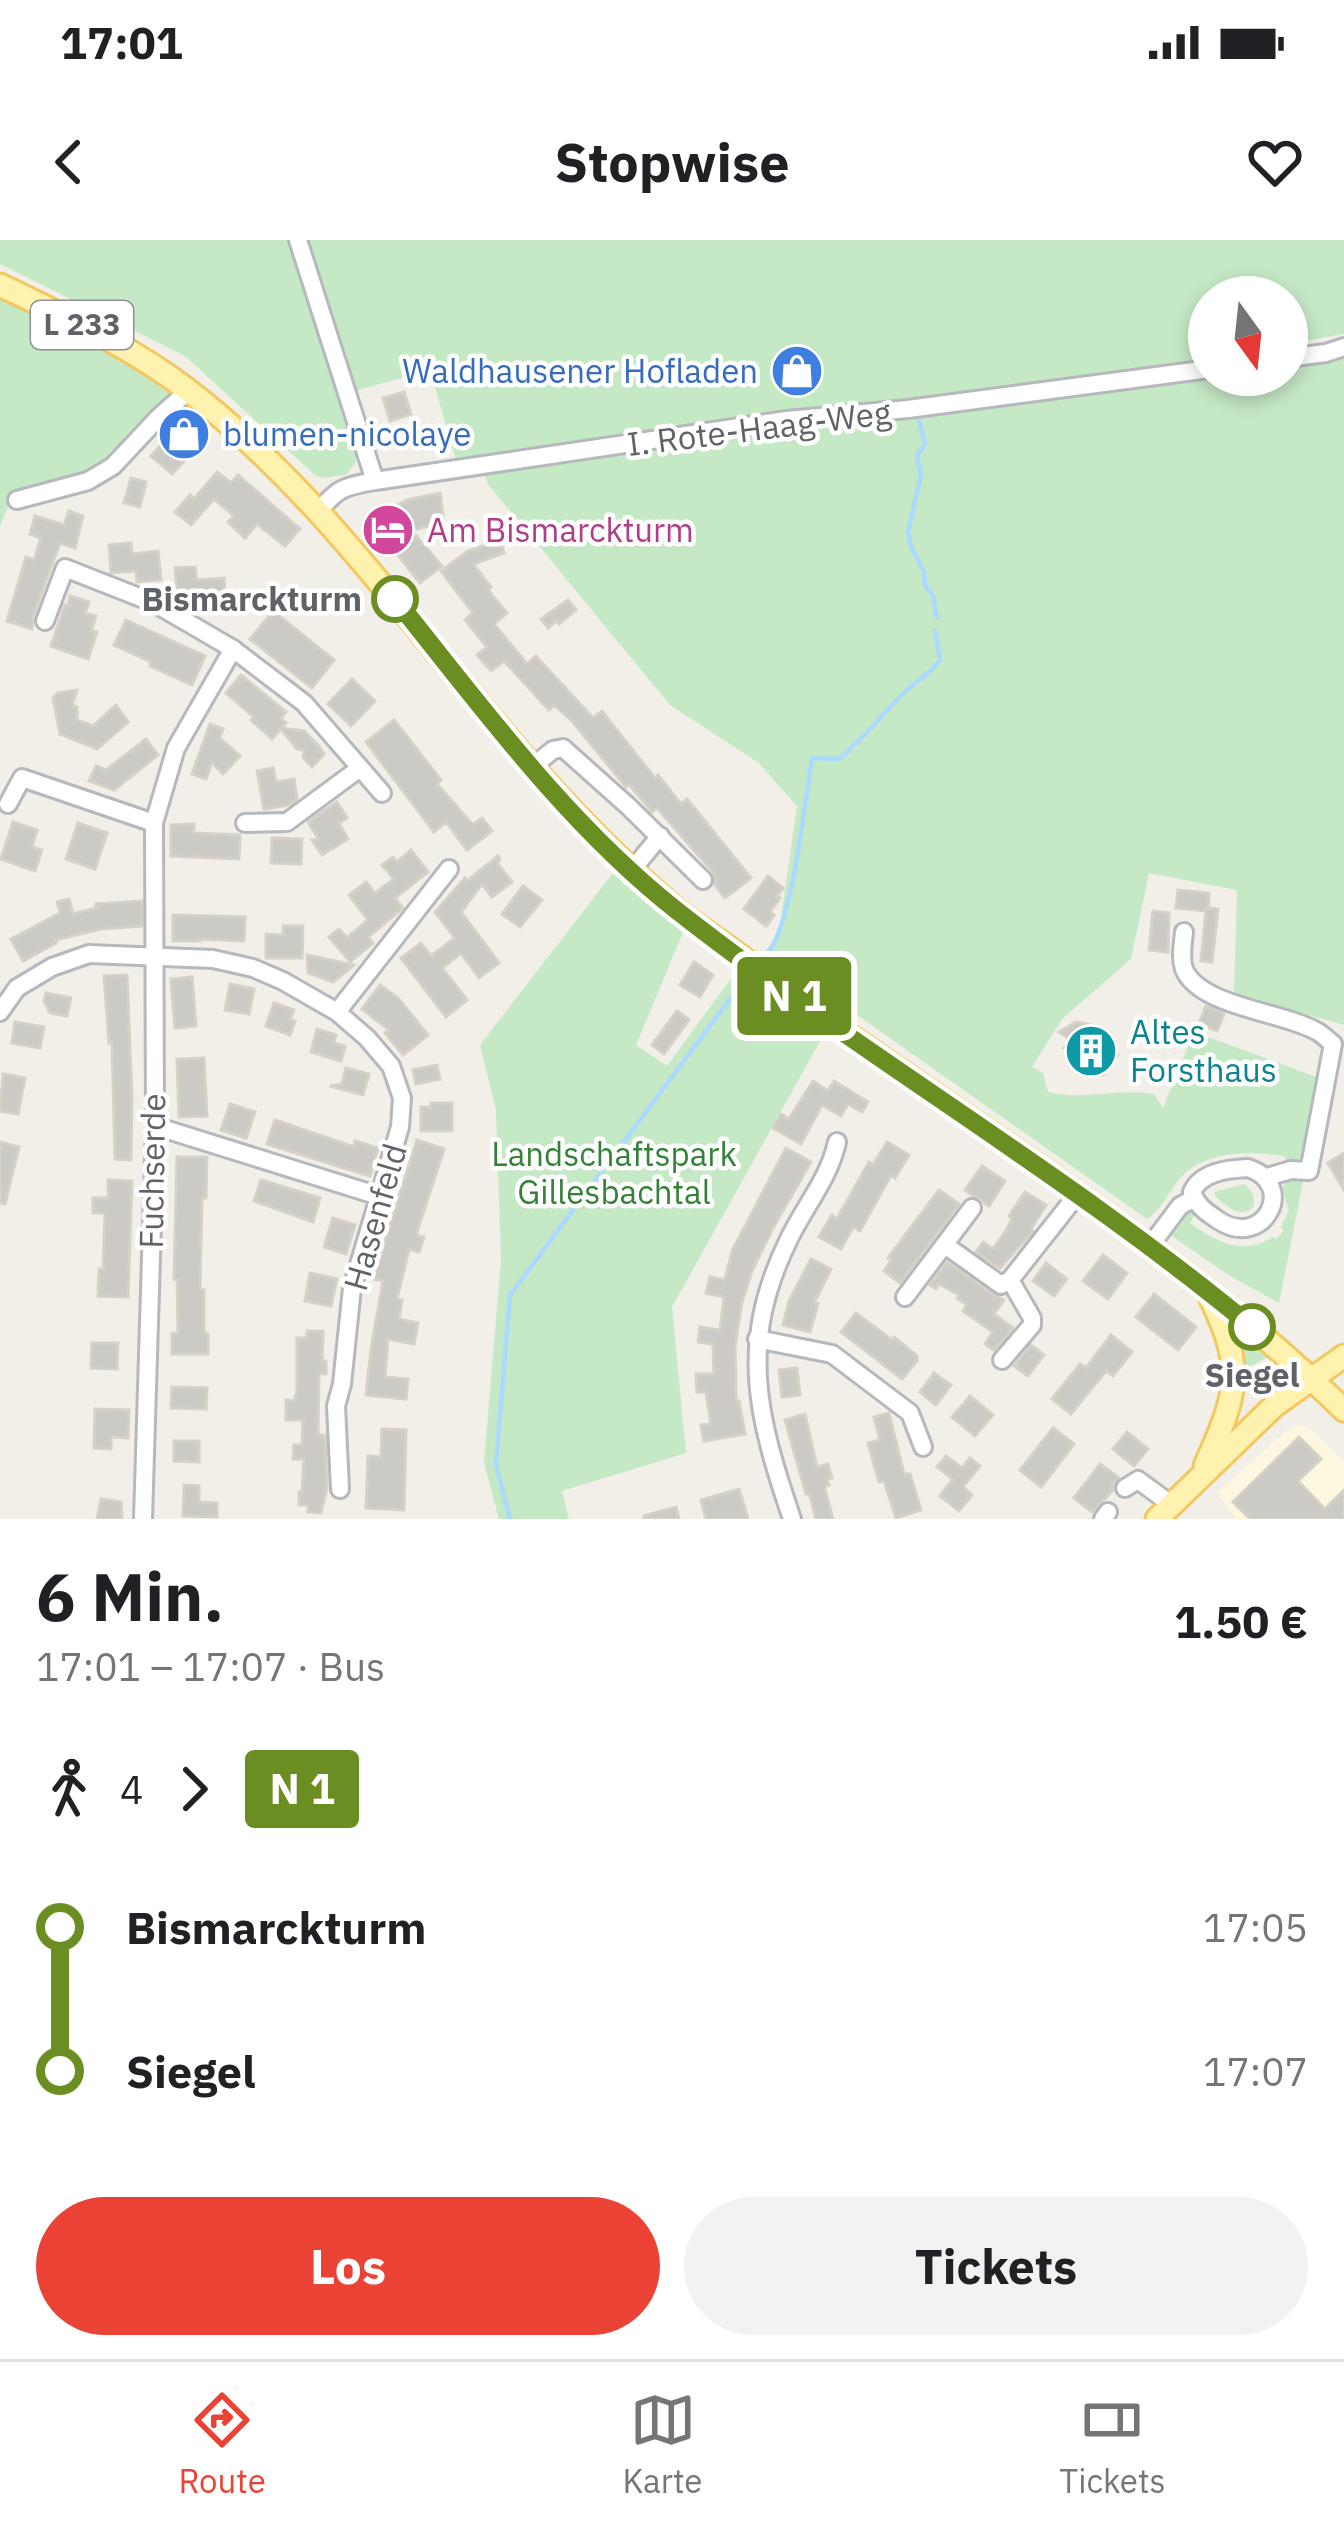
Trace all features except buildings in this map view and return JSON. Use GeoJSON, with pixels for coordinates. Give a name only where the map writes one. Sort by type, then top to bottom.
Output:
{"type":"FeatureCollection","features":[{"type":"Feature","properties":{"kind":"main road","name":"L 233"},"geometry":{"type":"LineString","coordinates":[[0,284],[65,316],[188,391],[255,447],[320,511],[532,767],[599,840],[674,908],[1150,1246],[1207,1289],[1344,1410]]}},
{"type":"Feature","properties":{"kind":"main road"},"geometry":{"type":"LineString","coordinates":[[1200,1477],[1235,1384],[1231,1345],[1207,1289]]}},
{"type":"Feature","properties":{"kind":"main road"},"geometry":{"type":"LineString","coordinates":[[1164,1512],[1274,1406],[1344,1356]]}},
{"type":"Feature","properties":{"kind":"street"},"geometry":{"type":"LineString","coordinates":[[298,240],[376,481]]}},
{"type":"Feature","properties":{"kind":"street"},"geometry":{"type":"LineString","coordinates":[[1308,355],[1344,347]]}},
{"type":"Feature","properties":{"kind":"street","name":"I. Rote-Haag-Weg"},"geometry":{"type":"LineString","coordinates":[[320,511],[334,492],[376,481],[787,420],[1188,372]]}},
{"type":"Feature","properties":{"kind":"street"},"geometry":{"type":"LineString","coordinates":[[17,500],[88,481],[113,466],[188,391]]}},
{"type":"Feature","properties":{"kind":"street"},"geometry":{"type":"LineString","coordinates":[[45,621],[64,568],[154,603],[233,649],[304,703],[382,793]]}},
{"type":"Feature","properties":{"kind":"street","name":"Fuchserde"},"geometry":{"type":"LineString","coordinates":[[143,1519],[155,1126],[154,823],[176,748],[233,649]]}},
{"type":"Feature","properties":{"kind":"street"},"geometry":{"type":"LineString","coordinates":[[532,767],[563,748],[703,880]]}},
{"type":"Feature","properties":{"kind":"street"},"geometry":{"type":"LineString","coordinates":[[245,823],[287,822],[360,768]]}},
{"type":"Feature","properties":{"kind":"street"},"geometry":{"type":"LineString","coordinates":[[8,804],[22,778],[154,823]]}},
{"type":"Feature","properties":{"kind":"street"},"geometry":{"type":"LineString","coordinates":[[632,870],[660,836]]}},
{"type":"Feature","properties":{"kind":"street"},"geometry":{"type":"LineString","coordinates":[[337,1012],[449,869]]}},
{"type":"Feature","properties":{"kind":"street"},"geometry":{"type":"LineString","coordinates":[[1184,932],[1181,957],[1193,984],[1317,1031],[1333,1043],[1309,1171],[1291,1169],[1267,1178]]}},
{"type":"Feature","properties":{"kind":"street","name":"Hasenfeld"},"geometry":{"type":"LineString","coordinates":[[0,1012],[17,988],[52,967],[89,954],[213,958],[283,981],[337,1012],[391,1066],[402,1098],[400,1127],[352,1288],[336,1406],[340,1489]]}},
{"type":"Feature","properties":{"kind":"street"},"geometry":{"type":"LineString","coordinates":[[155,1126],[380,1196]]}},
{"type":"Feature","properties":{"kind":"street"},"geometry":{"type":"LineString","coordinates":[[791,1519],[763,1426],[757,1339],[768,1287],[788,1239],[832,1165],[837,1142]]}},
{"type":"Feature","properties":{"kind":"street"},"geometry":{"type":"LineString","coordinates":[[1248,1168],[1267,1178],[1271,1205],[1265,1219],[1250,1228],[1230,1228],[1193,1199],[1194,1186],[1220,1172],[1248,1168]]}},
{"type":"Feature","properties":{"kind":"street"},"geometry":{"type":"LineString","coordinates":[[945,1245],[1001,1285],[1010,1280],[1077,1195]]}},
{"type":"Feature","properties":{"kind":"street"},"geometry":{"type":"LineString","coordinates":[[1150,1246],[1180,1206],[1193,1199]]}},
{"type":"Feature","properties":{"kind":"street"},"geometry":{"type":"LineString","coordinates":[[905,1297],[972,1208]]}},
{"type":"Feature","properties":{"kind":"street"},"geometry":{"type":"LineString","coordinates":[[1002,1360],[1032,1325],[1010,1280]]}},
{"type":"Feature","properties":{"kind":"street"},"geometry":{"type":"LineString","coordinates":[[757,1339],[832,1354],[910,1413],[923,1447]]}},
{"type":"Feature","properties":{"kind":"street"},"geometry":{"type":"LineString","coordinates":[[1125,1488],[1138,1480],[1164,1512]]}},
{"type":"Feature","properties":{"kind":"shaded area"},"geometry":{"type":"Polygon","coordinates":[[[1292,1426],[1308,1426],[1344,1462],[1344,1519],[1236,1519],[1217,1493],[1292,1426]]]}},
{"type":"Feature","properties":{"kind":"green space"},"geometry":{"type":"Polygon","coordinates":[[[0,240],[296,240],[358,447],[356,462],[346,475],[315,475],[185,356],[0,264],[0,240]]]}},
{"type":"Feature","properties":{"kind":"green space"},"geometry":{"type":"Polygon","coordinates":[[[302,240],[1344,240],[1344,334],[1308,340],[1308,276],[1188,276],[1188,361],[907,405],[755,419],[456,460],[430,370],[351,392],[302,240]]]}},
{"type":"Feature","properties":{"kind":"green space"},"geometry":{"type":"Polygon","coordinates":[[[0,296],[79,335],[175,394],[142,422],[109,461],[86,475],[13,495],[0,526],[0,296]]]}},
{"type":"Feature","properties":{"kind":"green space"},"geometry":{"type":"Polygon","coordinates":[[[1344,355],[1344,1025],[1234,994],[1237,890],[1149,873],[1131,959],[1062,1019],[1032,1067],[1043,1073],[1048,1092],[1154,1094],[1163,1108],[1197,1033],[1322,1079],[1307,1161],[1297,1165],[1285,1162],[1285,1156],[1256,1153],[1212,1158],[1187,1171],[1147,1219],[766,951],[779,931],[797,806],[759,763],[670,705],[488,484],[484,473],[757,428],[1188,377],[1188,396],[1308,396],[1308,360],[1344,355]]]}},
{"type":"Feature","properties":{"kind":"green space","name":"Landschaftspark Gillesbachtal"},"geometry":{"type":"Polygon","coordinates":[[[613,873],[684,930],[636,1045],[667,1066],[738,969],[824,1034],[672,1307],[686,1453],[562,1491],[569,1519],[499,1519],[484,1463],[501,1260],[496,1110],[480,1045],[613,873]]]}},
{"type":"Feature","properties":{"kind":"green space"},"geometry":{"type":"Polygon","coordinates":[[[1286,1177],[1303,1182],[1279,1303],[1169,1234],[1178,1217],[1186,1213],[1195,1214],[1190,1223],[1230,1245],[1251,1246],[1276,1239],[1284,1231],[1281,1227],[1289,1210],[1282,1190],[1286,1177]]]}},
{"type":"Feature","properties":{"kind":"green space"},"geometry":{"type":"Polygon","coordinates":[[[1244,1184],[1254,1201],[1247,1211],[1234,1210],[1215,1196],[1215,1192],[1244,1184]]]}},
{"type":"Feature","properties":{"kind":"green space"},"geometry":{"type":"Polygon","coordinates":[[[1235,1328],[1268,1357],[1240,1371],[1235,1328]]]}},
{"type":"Feature","properties":{"kind":"waterway"},"geometry":{"type":"LineString","coordinates":[[918,416],[925,444],[917,456],[921,475],[908,532],[937,618]]}},
{"type":"Feature","properties":{"kind":"waterway"},"geometry":{"type":"LineString","coordinates":[[767,954],[784,918],[812,758],[839,759],[936,665],[940,660],[935,630]]}},
{"type":"Feature","properties":{"kind":"waterway"},"geometry":{"type":"LineString","coordinates":[[510,1519],[496,1465],[510,1295],[741,984]]}},
{"type":"Feature","properties":{"kind":"bus line"},"geometry":{"type":"LineString","coordinates":[[395,599],[550,788],[674,908],[1128,1230],[1252,1327]]}},
{"type":"Feature","properties":{"kind":"place","name":"Waldhausener Hofladen"},"geometry":{"type":"Point","coordinates":[797,371]}},
{"type":"Feature","properties":{"kind":"place","name":"blumen-nicolaye"},"geometry":{"type":"Point","coordinates":[184,434]}},
{"type":"Feature","properties":{"kind":"place","name":"Am Bismarckturm"},"geometry":{"type":"Point","coordinates":[388,530]}},
{"type":"Feature","properties":{"kind":"place","name":"Bismarckturm"},"geometry":{"type":"Point","coordinates":[395,599]}},
{"type":"Feature","properties":{"kind":"place","name":"Altes Forsthaus"},"geometry":{"type":"Point","coordinates":[1091,1051]}},
{"type":"Feature","properties":{"kind":"place","name":"Siegel"},"geometry":{"type":"Point","coordinates":[1252,1327]}}]}
